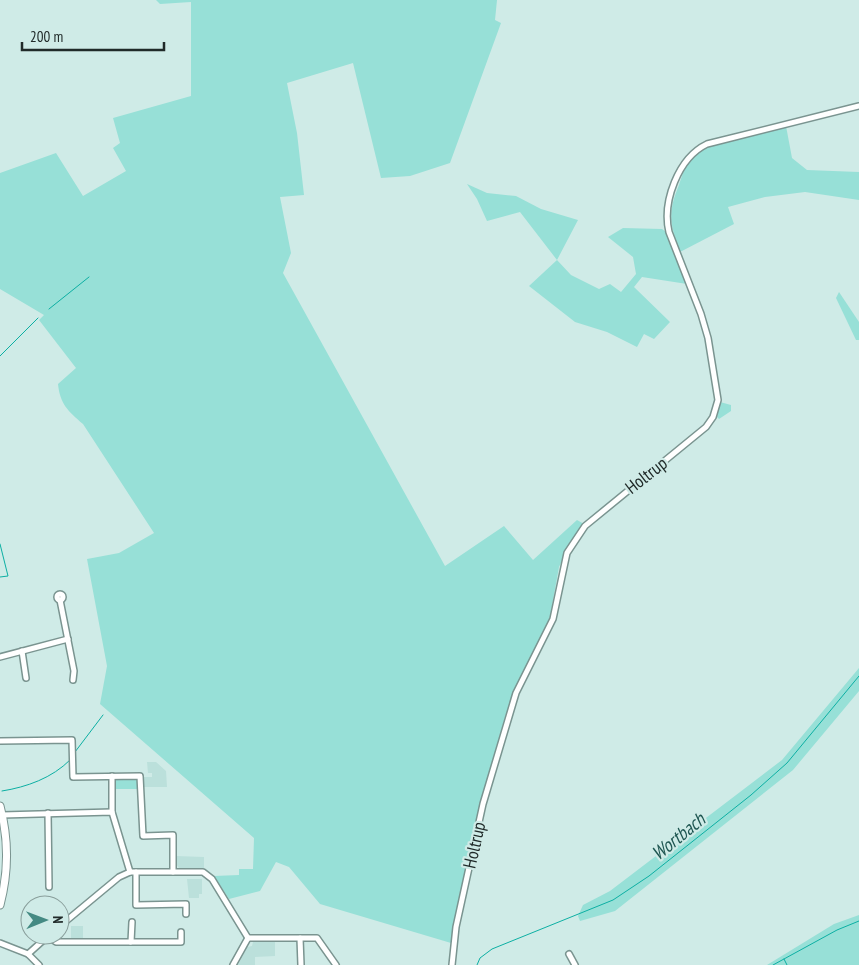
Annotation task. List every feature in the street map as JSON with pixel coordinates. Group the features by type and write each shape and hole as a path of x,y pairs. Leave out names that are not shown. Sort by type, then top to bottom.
{"street":[{"name":"Holtrup","path":"452,965 456,927 483,804 516,693 553,619 567,553 585,526 706,427 717,406 718,393 705,325 668,227 669,200 680,172 689,156 707,144 859,106"},
{"path":"60,600 74,671 73,680"},
{"path":"0,657 68,639"},
{"path":"22,651 26,678"},
{"path":"0,741 72,740 73,777 140,776 143,836 173,835 173,872"},
{"path":"112,776 112,812 133,872 136,905 186,904 186,914"},
{"path":"0,806 6,835 8,866 0,904"},
{"path":"2,815 40,816 48,813 112,812"},
{"path":"48,813 49,887"},
{"path":"70,918 119,877 133,872 207,873 248,938"},
{"path":"132,922 132,942"},
{"path":"70,942 181,942 181,932"},
{"path":"248,938 319,939 336,965"},
{"path":"233,965 248,938"},
{"path":"300,938 301,965"},
{"path":"0,943 28,954 39,965"},
{"path":"28,954 38,945"},
{"path":"569,954 575,965"}],"shaded area":[{"path":"156,0 497,0 495,20 501,23 450,163 410,176 381,178 353,63 287,83 297,133 304,195 280,197 291,253 283,273 445,566 504,526 533,560 577,520 584,524 572,539 559,567 550,617 514,692 505,717 480,804 451,943 320,904 289,867 276,862 260,891 229,899 214,876 239,875 239,869 253,869 254,838 100,704 107,666 87,559 119,553 154,533 83,424 69,411 63,402 58,384 76,368 39,320 44,315 0,289 0,173 56,153 83,196 126,171 113,148 120,143 113,118 191,96 191,2 160,4"},
{"path":"786,126 792,158 807,170 859,172 859,200 805,192 765,197 728,207 734,224 680,252 672,226 671,212 683,174 692,158 700,151 722,141"},
{"path":"467,184 487,193 516,196 541,209 578,220 557,260 520,212 487,221 477,199"},
{"path":"623,228 662,229 666,232 687,284 642,277 634,287 670,322 654,339 644,334 637,347 607,332 575,322 529,286 557,260 571,275 599,289 610,284 621,292 636,274 633,257 608,237"},
{"path":"839,292 859,322 859,340 856,340 836,298"},
{"path":"720,402 731,405 731,411 719,419 717,417"},
{"path":"859,668 859,691 793,770 615,911 580,921 578,916 583,905 610,891 782,760"},
{"path":"147,762 156,762 166,771 167,787 144,787 143,777 152,777 152,773 148,773"},
{"path":"138,779 138,789 115,789 114,780"},
{"path":"176,856 204,857 204,868 179,868 176,864"},
{"path":"187,879 202,879 202,894 199,894 199,898 189,898"},
{"path":"859,915 859,965 767,965 834,924"},
{"path":"71,926 83,926 83,941 71,941"},
{"path":"253,942 275,942 275,956 255,957 255,965 238,965 247,947 252,946"}],"waterway":[{"path":"49,309 89,277"},
{"path":"0,356 38,318"},
{"path":"0,544 8,576 0,577"},
{"name":"Wortbach","path":"477,965 480,958 492,949 613,900 649,876 751,795 787,763 859,676"},
{"path":"75,752 103,715"},
{"path":"2,791 39,781 55,772 70,760"},
{"path":"773,965 837,930 859,921"},
{"path":"784,959 787,965"}]}
